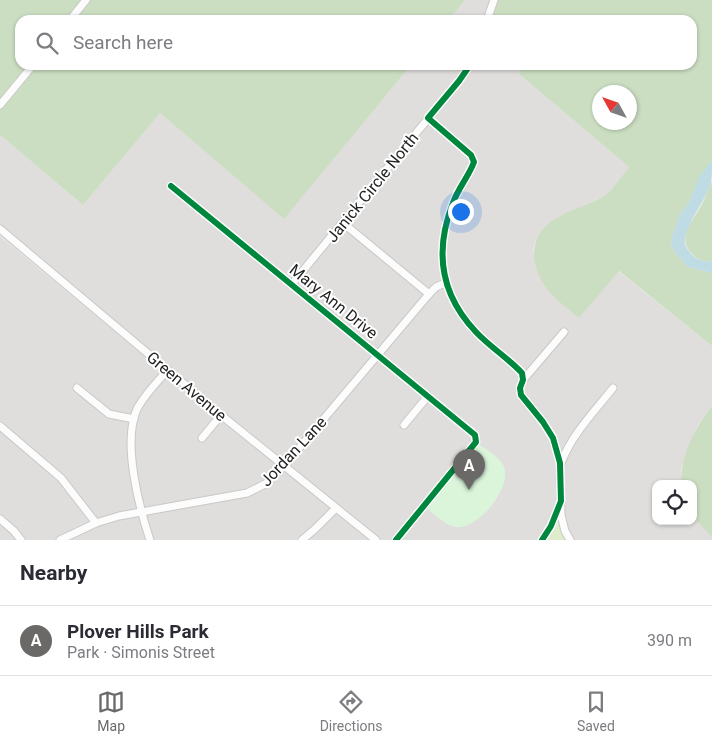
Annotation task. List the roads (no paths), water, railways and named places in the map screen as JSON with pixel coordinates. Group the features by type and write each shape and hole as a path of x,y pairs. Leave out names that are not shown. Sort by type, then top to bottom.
{"street":[{"path":"74,15 86,0"},
{"path":"489,15 494,0"},
{"path":"0,105 29,70"},
{"name":"Janick Circle North","path":"292,284 467,70"},
{"path":"428,118 471,155 474,162 459,190 446,223 443,243 443,266 446,284 456,306 466,320 476,332 522,373 523,380"},
{"name":"Mary Ann Drive","path":"171,186 472,432 476,438 476,442 396,540"},
{"path":"343,223 428,294"},
{"name":"Green Avenue","path":"0,230 221,415 376,540"},
{"name":"Jordan Lane","path":"60,540 96,523 119,516 253,491 266,483 284,466 428,294 436,287 446,284"},
{"path":"564,332 523,380 520,388 521,395 543,422 552,438 560,463 561,515 565,531 570,540"},
{"path":"150,540 141,512 132,455 132,431 137,409 146,395 168,370"},
{"path":"77,388 109,414 134,419"},
{"path":"560,463 573,437 613,388"},
{"path":"404,425 428,396"},
{"path":"202,438 221,415"},
{"path":"0,426 60,478 96,523"},
{"path":"542,540 551,526 561,501"},
{"path":"302,540 315,530 336,508"},
{"path":"0,519 21,540"}],"water":[{"path":"712,160 711,183 687,231 685,244 696,258 703,261 712,261 712,273 688,267 676,254 671,245 672,236 680,214 689,202 699,177"}],"place":[{"name":"Plover Hills Park","path":"469,490"}]}
